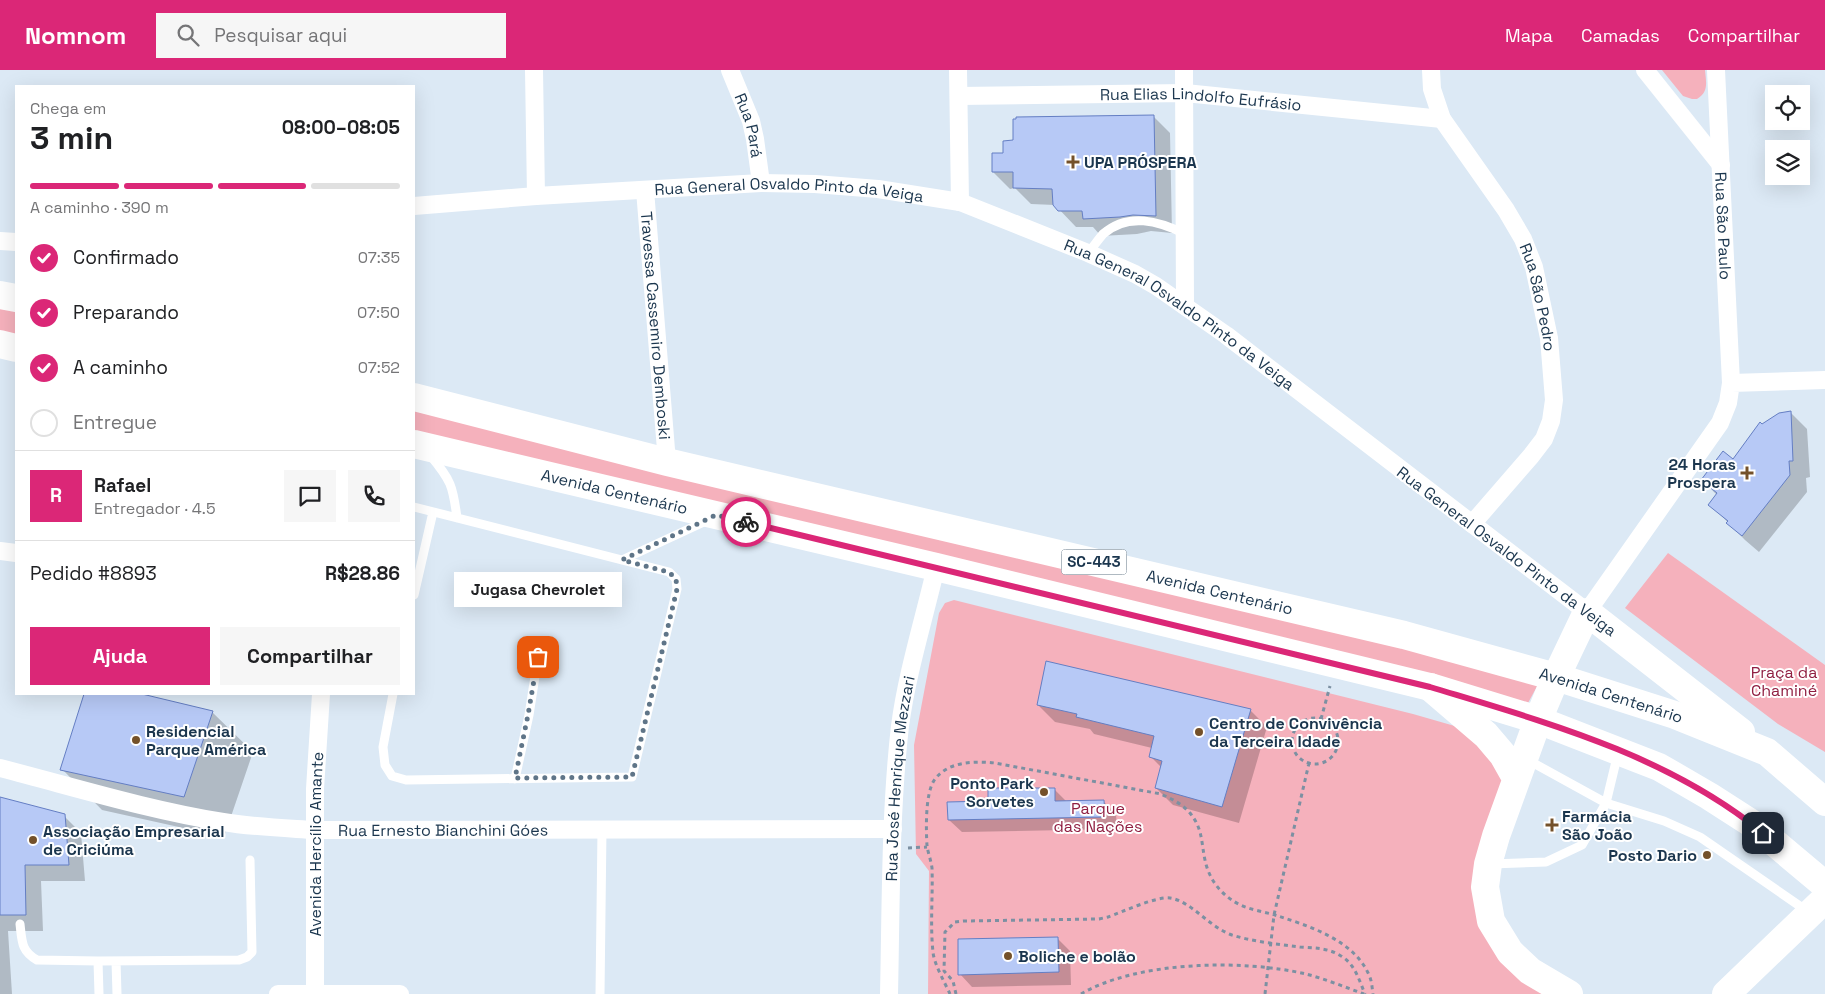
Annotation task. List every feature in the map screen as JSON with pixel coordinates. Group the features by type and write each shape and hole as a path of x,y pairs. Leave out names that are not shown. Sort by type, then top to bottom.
{"main road":[{"path":"0,295 15,298"},
{"path":"0,344 15,348"},
{"name":"Avenida Centenário","path":"415,397 667,462 1404,635 1556,677 1675,715 1767,752 1825,802"},
{"name":"Avenida Centenário","path":"418,445 936,567 1430,687 1538,720 1659,767 1750,822 1825,885"},
{"path":"1569,994 1530,971 1510,952 1491,921 1485,887 1488,864 1496,836 1520,768 1556,677 1587,612"},
{"name":"Rua General Osvaldo Pinto da Veiga","path":"1587,612 1767,752 1825,778"},
{"path":"1430,687 1486,735 1503,755 1520,768"},
{"path":"1726,994 1818,906"}],"street":[{"path":"534,70 536,196"},
{"name":"Rua Pará","path":"730,70 751,121 760,183"},
{"path":"958,70 960,202"},
{"path":"1184,70 1185,306"},
{"name":"Rua São Pedro","path":"1430,70 1432,90 1442,119 1506,210 1523,239 1534,267 1542,297 1549,338 1554,400 1551,421 1544,439 1472,524"},
{"path":"1645,70 1721,165"},
{"name":"Rua São Paulo","path":"1587,612 1720,423 1728,403 1731,383 1716,70"},
{"name":"Rua Elias Lindolfo Eufrásio","path":"959,96 1184,93 1442,119"},
{"name":"Rua General Osvaldo Pinto da Veiga","path":"415,206 536,196 760,183 816,184 878,189 960,202 1088,253 1135,274 1185,306 1587,612"},
{"name":"Travessa Cassemiro Demboski","path":"645,190 667,462"},
{"path":"0,241 15,242"},
{"path":"1731,383 1825,380"},
{"path":"0,551 15,553"},
{"name":"Rua José Henrique Mezzari","path":"889,994 893,829 901,724 936,567"},
{"name":"Avenida Hercílio Amante","path":"315,994 314,789 321,695"},
{"name":"Rua Ernesto Bianchini Góes","path":"0,768 135,803 222,822 262,827 314,830 893,829"},
{"path":"278,994 400,994"}],"lane":[{"path":"1088,253 1103,235 1114,226 1126,221 1149,221 1164,224 1185,234"},
{"path":"418,445 451,482 457,518"},
{"path":"393,695 383,747 385,765 392,776 406,780 632,777 677,589 676,579 669,572 415,507"},
{"path":"415,591 433,512"},
{"path":"622,560 716,515"},
{"path":"515,778 538,657"},
{"path":"1488,864 1546,862 1582,845 1606,803 1619,750"},
{"path":"1520,768 1606,803 1664,821 1700,837 1818,906"},
{"path":"600,994 602,829"},
{"path":"20,924 22,945 29,955 37,960 239,960 247,957 252,952 250,860"},
{"path":"98,961 99,994"},
{"path":"116,961 117,994"}],"path":[{"path":"1321,719 1335,664"},
{"path":"1321,719 1328,722 1334,728 1338,743 1336,751 1332,758 1325,762 1309,764 1296,755 1292,739 1294,732 1305,721 1321,719"},
{"path":"950,994 933,954 932,866 927,847 930,788 935,779 944,770 959,764 976,761 1161,794 1177,802 1190,813 1198,825 1202,837 1205,861 1211,878 1219,889 1233,901 1253,910 1308,927 1344,944 1353,951 1370,976 1373,994"},
{"path":"1266,994 1274,915 1309,764"},
{"path":"956,994 953,982 944,971 944,932 955,922 1108,917 1161,898 1171,898 1186,904 1213,926 1232,935 1271,943 1332,950 1344,957 1356,971 1365,994"},
{"path":"1081,994 1090,989 1142,971 1224,964 1268,967 1307,974 1365,994"}],"green space":[{"path":"1662,70 1705,70 1705,90 1697,99 1683,96"},
{"path":"0,307 15,310 15,334 0,332"},
{"path":"415,405 1541,679 1528,703 415,431"},
{"name":"Praça da Chaminé","path":"1668,553 1825,665 1825,752 1778,724 1625,608"},
{"name":"Parque das Nações","path":"954,600 1413,714 1472,731 1507,773 1479,889 1550,994 928,994 929,871 916,854 914,745 939,613 945,603"}],"building":[{"name":"UPA PRÓSPERA","path":"1154,115 1156,216 1133,215 1083,219 1082,211 1058,211 1053,205 1052,189 1013,188 1013,172 992,172 992,153 1003,153 1003,141 1013,140 1013,119 1016,119 1016,117"},
{"name":"24 Horas Prospera","path":"1791,411 1793,461 1789,461 1790,475 1742,536 1726,523 1728,521 1708,505 1717,493 1701,480 1723,451 1733,459 1760,422 1762,424 1779,413"},
{"name":"Centro de Convivência da Terceira Idade","path":"1046,661 1251,709 1222,807 1155,788 1162,761 1149,757 1154,736 1076,717 1077,714 1037,705"},
{"name":"Residencial Parque América","path":"84,695 146,695 213,711 184,797 60,770"},
{"path":"988,788 1055,788 1055,801 1104,800 1105,817 948,820 947,802 988,801"},
{"name":"Associação Empresarial de Criciúma","path":"0,797 65,814 69,865 25,865 26,915 0,915"},
{"name":"Boliche e bolão","path":"1058,937 1059,972 958,975 958,939"}],"way so far":[{"path":"538,657 515,778 632,777 677,589 676,579 669,572 622,560 716,515 746,522"}],"place":[{"name":"UPA PRÓSPERA","path":"1073,162"},
{"name":"24 Horas Prospera","path":"1747,473"},
{"name":"Jugasa Chevrolet","path":"538,657"},
{"name":"Centro de Convivência da Terceira Idade","path":"1199,732"},
{"name":"Residencial Parque América","path":"136,740"},
{"name":"Ponto Park Sorvetes","path":"1044,792"},
{"name":"Farmácia São João","path":"1552,825"},
{"name":"Associação Empresarial de Criciúma","path":"33,840"},
{"name":"Posto Dario","path":"1707,855"},
{"name":"Boliche e bolão","path":"1008,956"}],"route":[{"path":"746,522 1430,687 1538,720 1659,767 1750,822 1763,833"}]}
